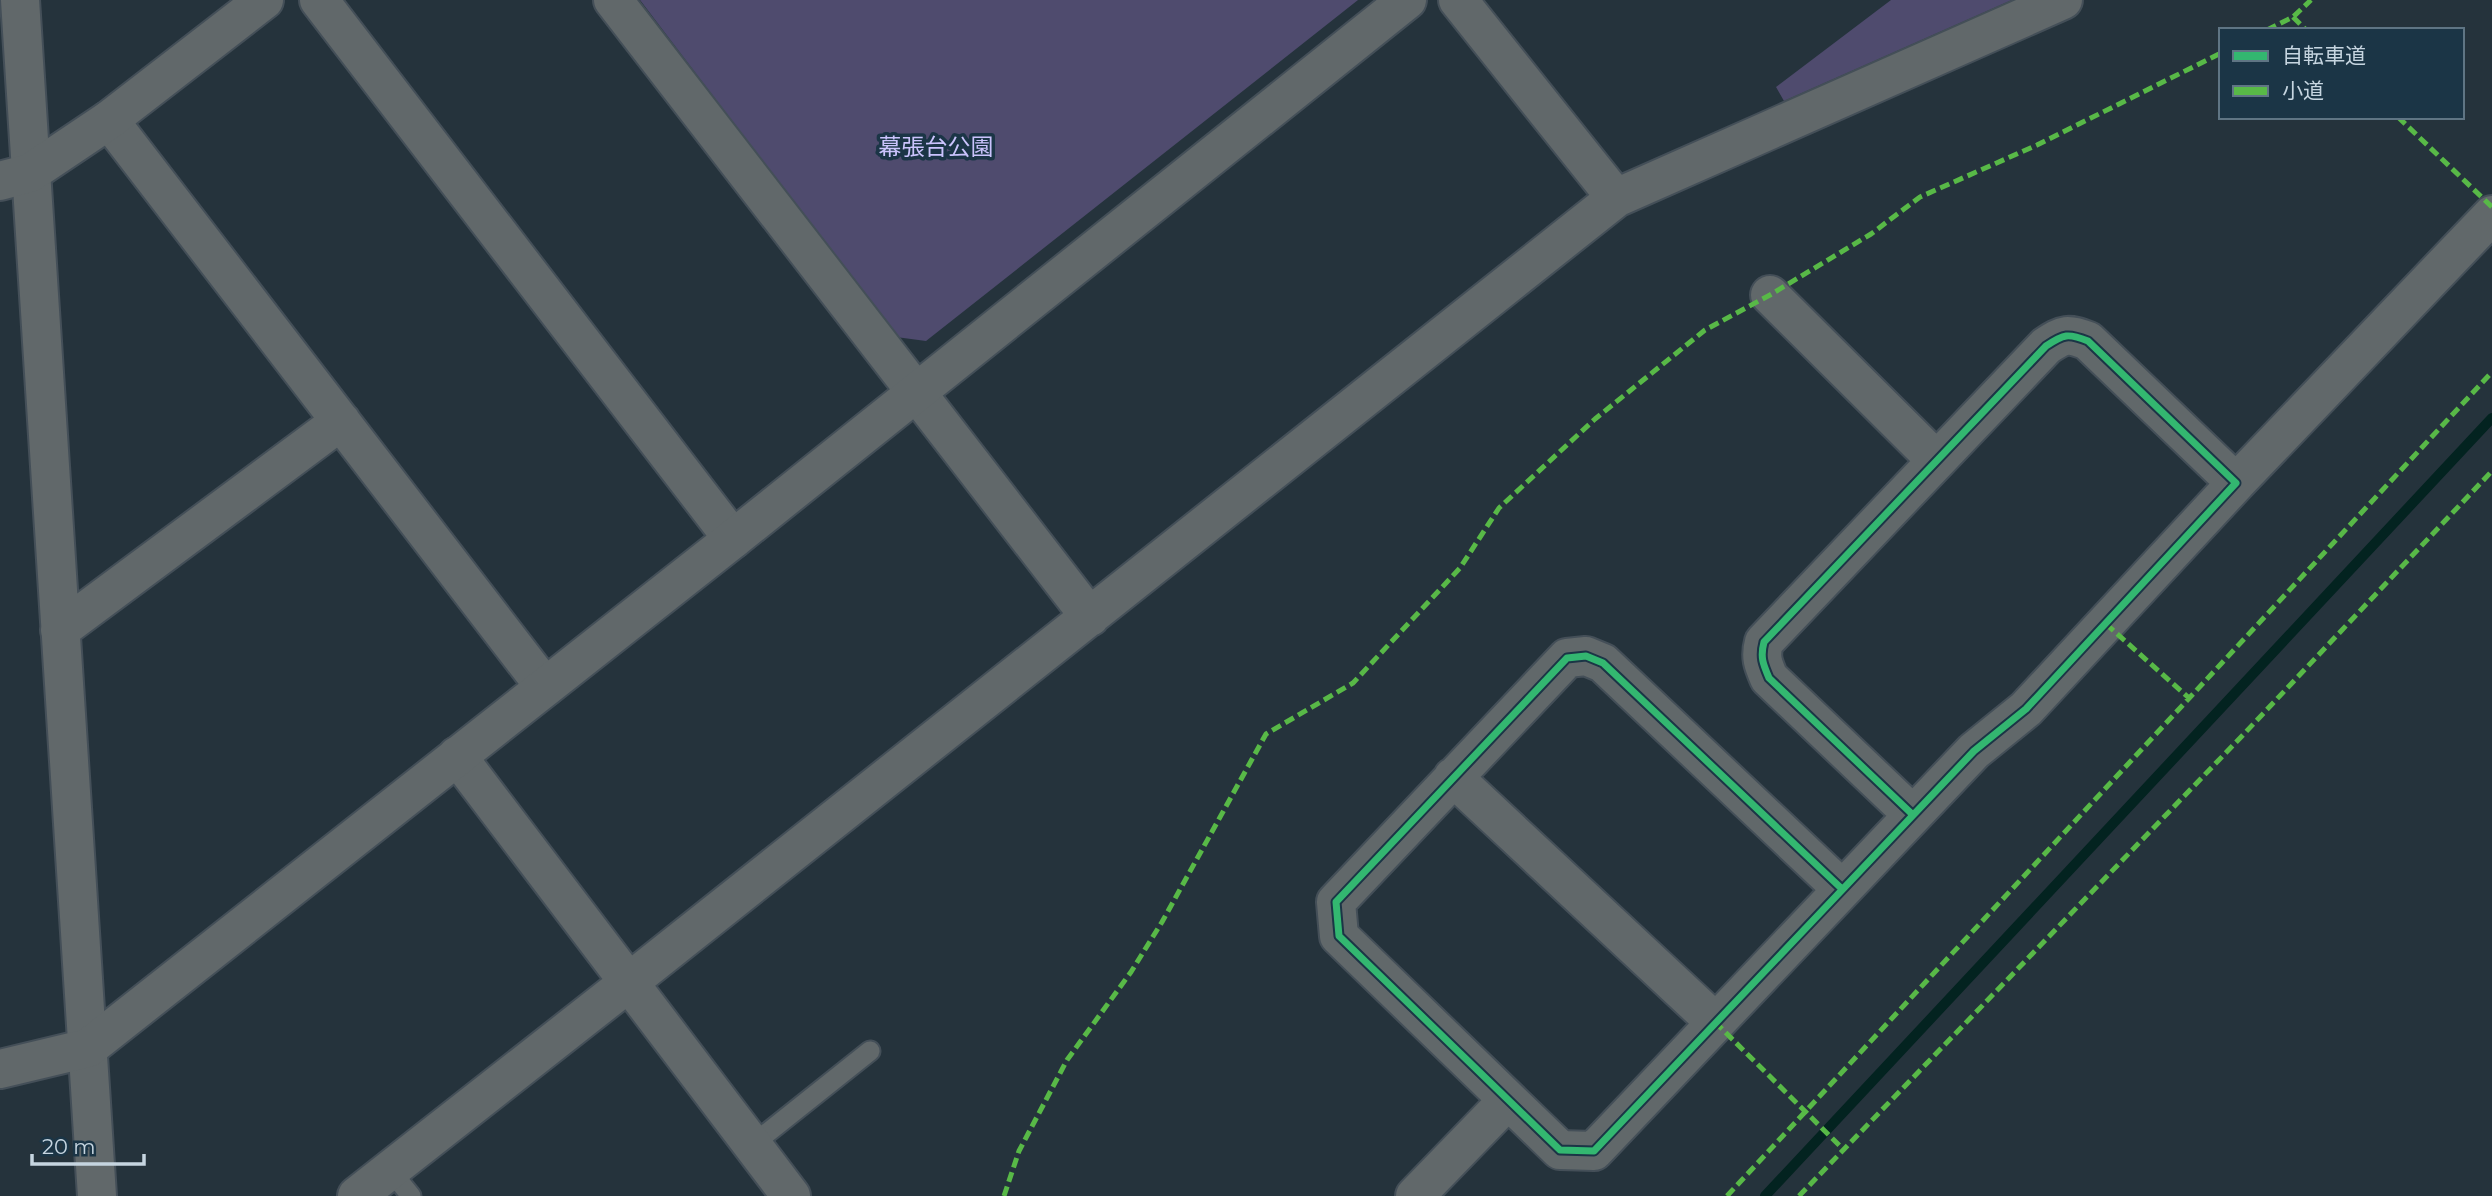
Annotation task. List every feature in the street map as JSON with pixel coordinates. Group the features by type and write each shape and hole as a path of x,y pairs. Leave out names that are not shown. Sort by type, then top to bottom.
{"street":[{"path":"20,0 15,177 60,630 97,1196"},
{"path":"15,177 109,120 264,0"},
{"path":"319,0 733,539"},
{"path":"613,0 1090,617"},
{"path":"0,1069 88,1048 733,539 1407,0"},
{"path":"1458,0 1616,198"},
{"path":"357,1196 401,1183 628,983 1616,198 2063,0"},
{"path":"109,120 545,687"},
{"path":"1842,889 1603,663 1586,656 1567,658 1336,902 1339,936 1508,1100 1560,1150 1594,1151 1974,751 2026,709 2492,215"},
{"path":"1770,295 1936,460"},
{"path":"1913,815 1769,678 1762,663 1764,642 2046,346 2063,335 2088,341 2236,484"},
{"path":"60,630 341,422"},
{"path":"457,756 791,1196"},
{"path":"1453,777 1715,1022"},
{"path":"1415,1196 1508,1100"}],"lane":[{"path":"752,1145 870,1051"}],"green space":[{"name":"幕張台公園","path":"640,0 1358,0 926,341 896,337"},
{"path":"1891,0 2012,0 1784,101 1776,87"}],"waterway":[{"path":"1765,1196 2492,418"}],"marked path":[{"path":"2271,28 2293,17 2311,0"},
{"path":"2293,17 2304,28"},
{"path":"1004,1196 1019,1151 1067,1060 1131,972 1162,922 1266,734 1353,683 1460,568 1499,508 1595,419 1705,330 1770,295 1871,234 1920,197 2037,145 2219,54"},
{"path":"2400,119 2492,207"},
{"path":"1727,1196 2492,372"},
{"path":"1799,1196 2242,736 2492,471"},
{"path":"2106,624 2189,698"},
{"path":"1715,1022 1844,1150"}],"cycle path":[{"path":"1842,889 1603,663 1586,656 1567,658 1336,902 1339,936 1560,1150 1594,1151 1974,751 2026,709 2236,483 2088,341 2081,338 2066,336 2046,346 1764,642 1763,660 1769,678 1913,815"}]}
